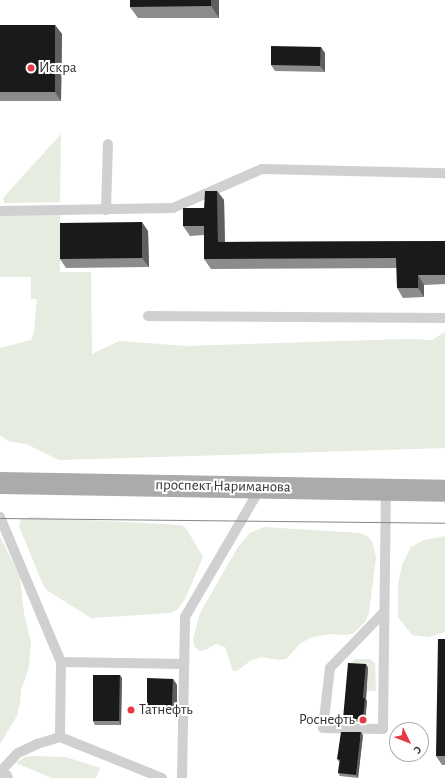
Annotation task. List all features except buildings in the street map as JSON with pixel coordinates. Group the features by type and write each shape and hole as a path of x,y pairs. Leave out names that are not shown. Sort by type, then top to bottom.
{"main road":[{"name":"проспект Нариманова","path":"0,483 445,491"}],"lane":[{"path":"106,210 108,144"},
{"path":"0,211 173,208 262,169 445,173"},
{"path":"148,316 445,318"},
{"path":"182,778 185,617 261,487"},
{"path":"384,612 330,668 323,728 383,729 386,490"},
{"path":"0,517 61,662 60,737"},
{"path":"61,662 184,664"},
{"path":"0,772 18,753 37,744 60,737 162,778"}],"shaded area":[{"path":"61,134 60,202 4,203 3,198"},
{"path":"0,214 60,214 60,272 91,272 92,354 119,341 187,346 407,339 432,340 445,332 445,448 59,460 26,444 8,441 0,435 0,348 31,340 34,332 37,299 31,299 31,277 0,277"},
{"path":"31,517 181,525 186,528 203,557 185,599 178,609 171,613 91,618 48,591 43,585 19,526 21,519"},
{"path":"264,527 360,533 367,536 372,541 376,557 369,613 365,622 353,634 331,634 312,637 301,643 286,659 278,660 261,657 250,661 237,671 233,671 225,647 216,644 200,651 194,646 193,639 200,613 238,547 250,533"},
{"path":"0,536 20,577 24,613 31,643 29,667 21,690 17,716 0,744"},
{"path":"445,536 445,632 428,637 412,635 398,617 398,585 402,565 411,547 424,540"},
{"path":"356,659 370,659 375,663 376,691 350,690 345,686 350,663"},
{"path":"25,757 66,757 100,768 96,778 52,778 16,763"}],"tram line":[{"path":"0,518 445,523"}],"place":[{"name":"Искра","path":"31,68"},
{"name":"Татнефть","path":"131,710"},
{"name":"Роснефть","path":"363,720"}]}
